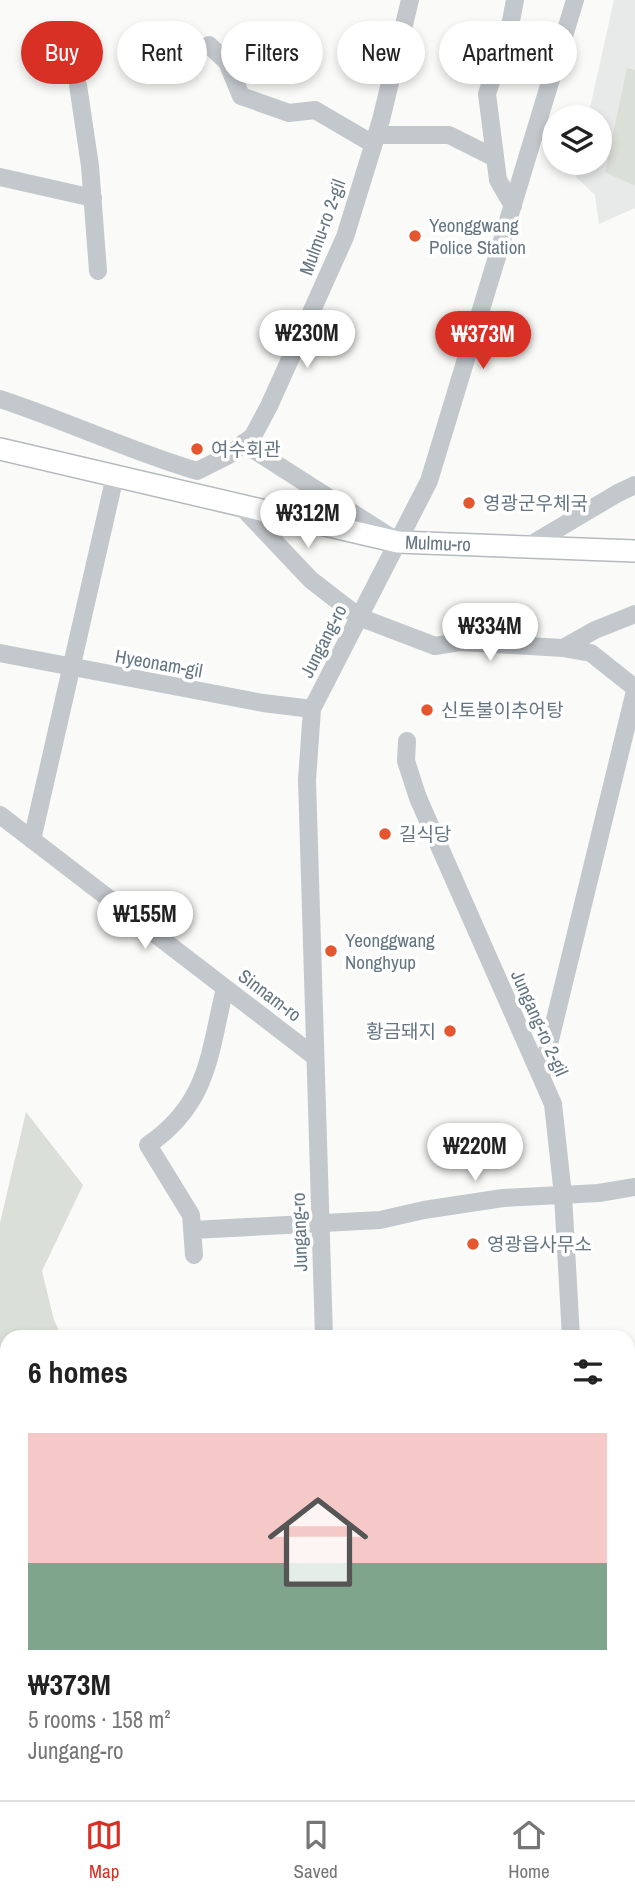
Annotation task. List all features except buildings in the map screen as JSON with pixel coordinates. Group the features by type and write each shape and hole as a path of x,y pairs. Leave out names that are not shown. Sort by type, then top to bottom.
{"main road":[{"name":"Mulmu-ro","path":"0,449 398,542 635,551"}],"street":[{"name":"Mulmu-ro 2-gil","path":"0,399 151,457 197,471 229,455 253,436 345,237 375,139 410,0"},
{"path":"513,206 498,180 487,94 511,21 515,0"},
{"name":"Jungang-ro","path":"324,1330 307,780 312,709 429,481 575,0"},
{"path":"209,45 228,62 242,96 289,113 315,110 375,139 449,135 495,158"},
{"path":"78,85 93,198 98,271"},
{"path":"0,177 93,198"},
{"path":"243,443 398,542"},
{"path":"32,841 115,476"},
{"path":"527,547 635,485"},
{"path":"239,505 311,580 359,617 435,646 459,642 563,648 591,653 635,690 541,1077"},
{"path":"563,648 635,614"},
{"name":"Hyeonam-gil","path":"0,653 263,703 312,709"},
{"name":"Jungang-ro 2-gil","path":"407,741 406,761 418,798 553,1104 564,1195 571,1330"},
{"name":"Sinnam-ro","path":"0,815 314,1056"},
{"path":"194,1255 191,1214 148,1145 168,1132 185,1114 201,1086 225,988"},
{"path":"193,1230 380,1220 503,1198 635,1187"}],"shaded area":[{"path":"614,0 635,0 635,208 599,224 595,195 576,177 612,175 612,105 591,105"},
{"path":"627,68 635,70 635,186 611,175 612,139"},
{"path":"26,1112 83,1185 42,1271 59,1330 0,1330 0,1223"}],"place":[{"name":"Yeonggwang Police Station","path":"415,236"},
{"name":"여수회관","path":"197,449"},
{"name":"영광군우체국","path":"469,503"},
{"name":"신토불이추어탕","path":"427,710"},
{"name":"길식당","path":"385,834"},
{"name":"Yeonggwang Nonghyup","path":"331,951"},
{"name":"황금돼지","path":"450,1031"},
{"name":"영광읍사무소","path":"473,1244"}]}
